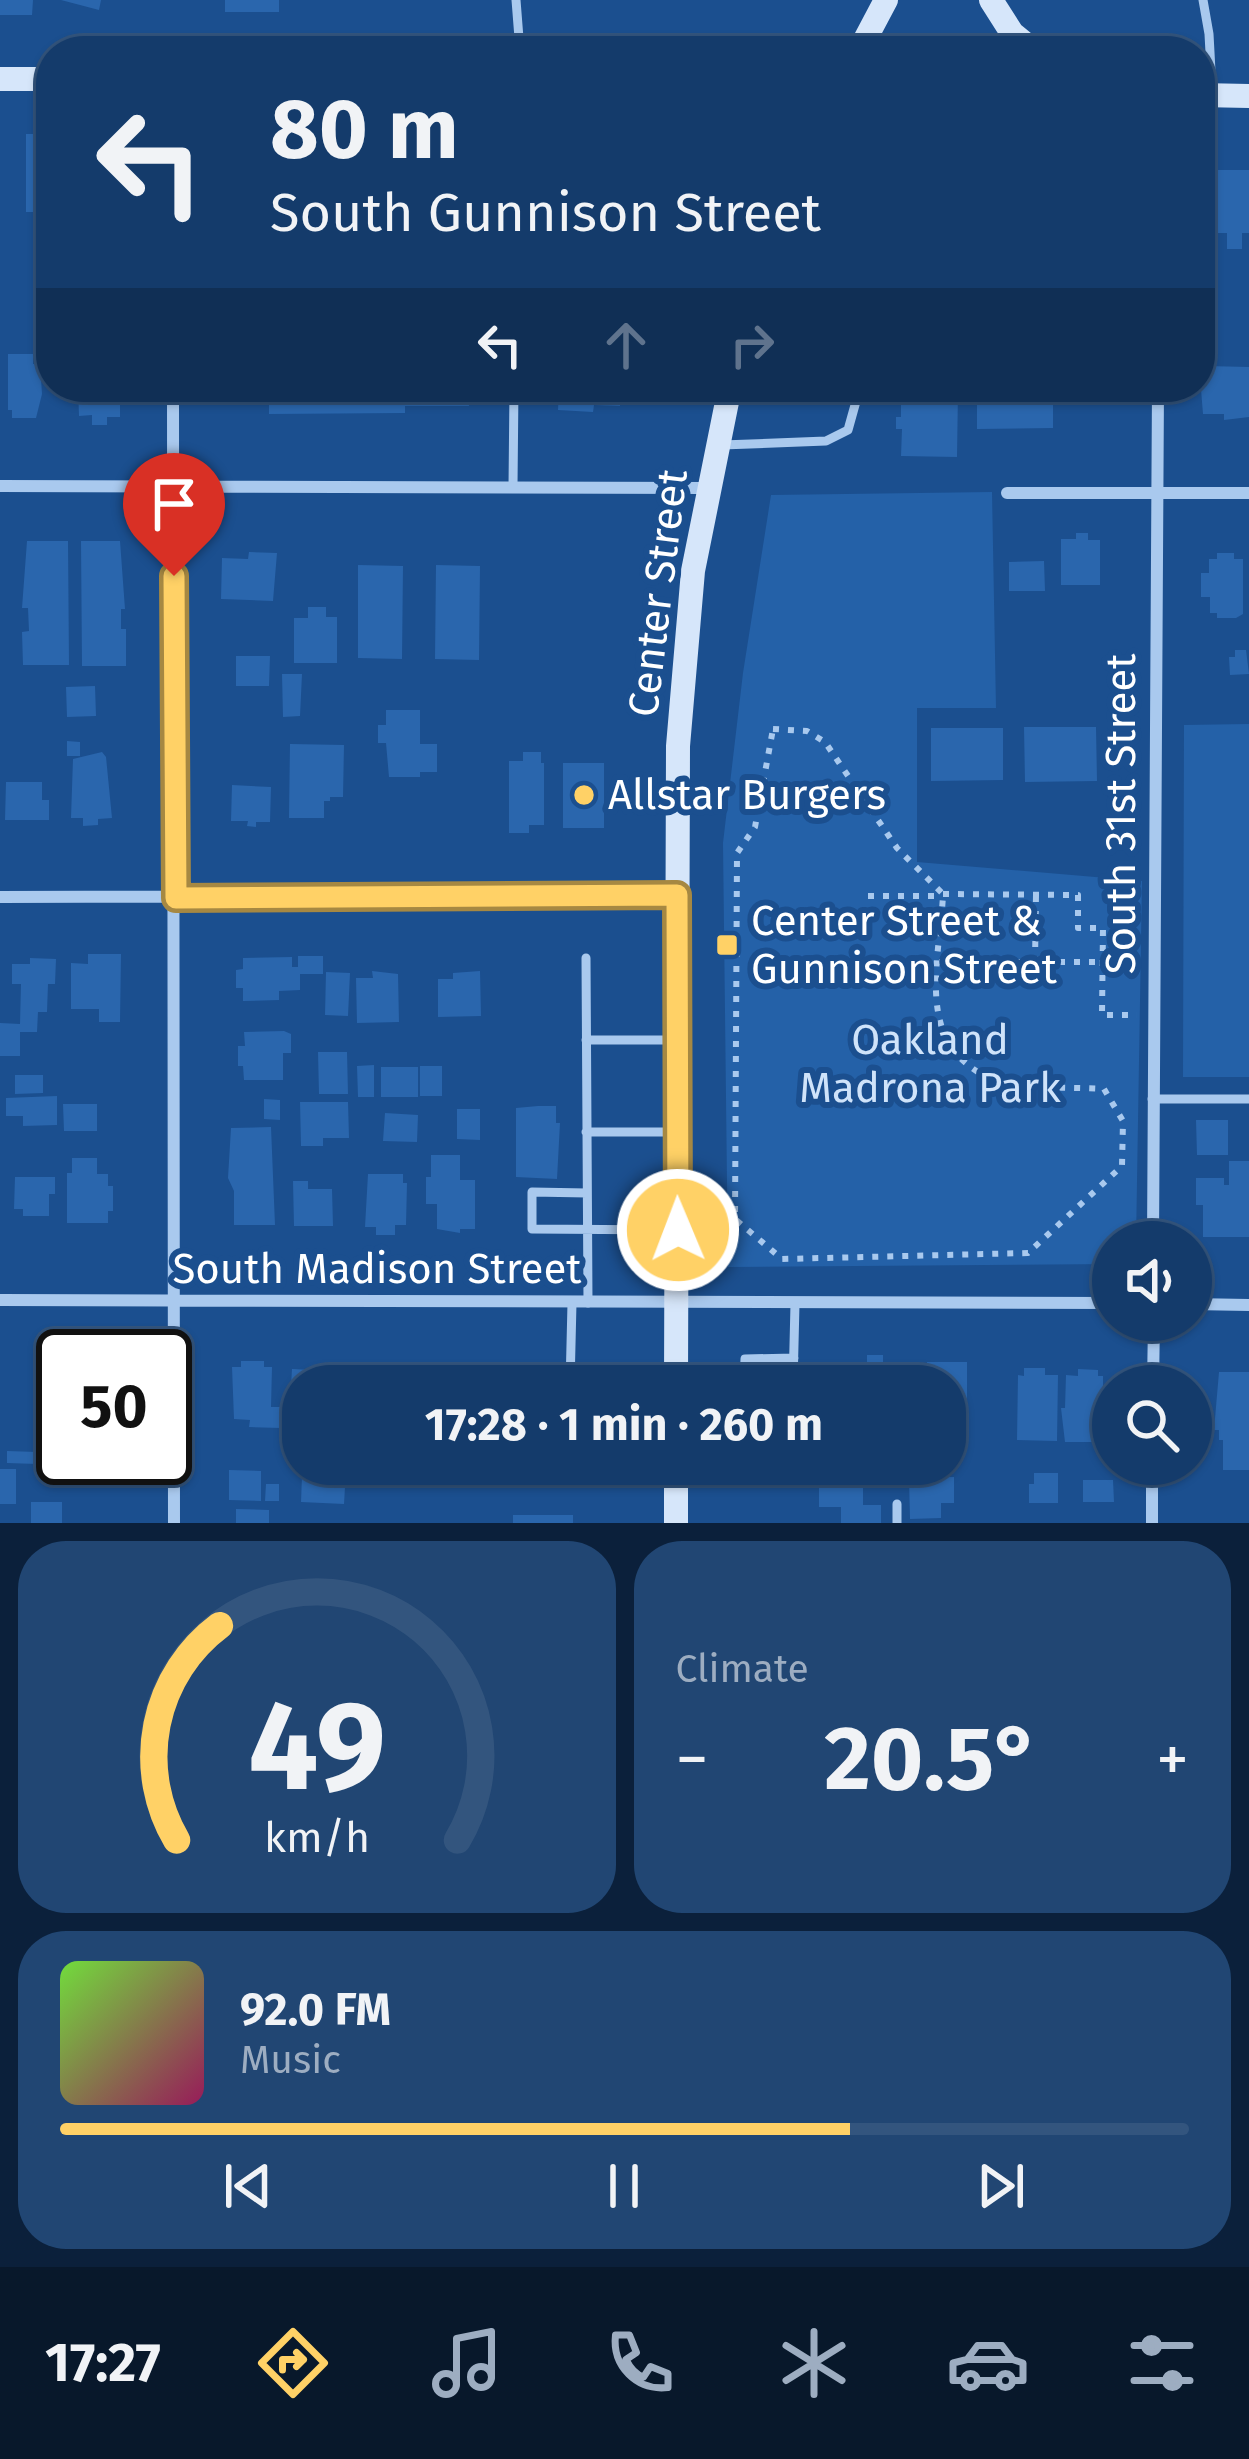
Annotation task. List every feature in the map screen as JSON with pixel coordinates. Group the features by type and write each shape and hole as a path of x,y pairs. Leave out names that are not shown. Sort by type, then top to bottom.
{"main road":[{"path":"867,36 886,0"},
{"path":"991,0 1016,36"},
{"path":"0,79 36,79"},
{"path":"1215,95 1249,96"},
{"name":"Center Street","path":"676,1365 678,746 684,657 707,488 726,402"},
{"path":"676,1485 676,1523"}],"street":[{"path":"173,402 174,1523"},
{"name":"South 31st Street","path":"1153,1221 1158,402"},
{"path":"0,486 707,488"},
{"path":"1007,493 1249,493"},
{"path":"0,896 677,895"},
{"name":"South Madison Street","path":"0,1300 1092,1303"},
{"path":"1212,1304 1249,1305"},
{"path":"1151,1523 1152,1485"}],"lane":[{"path":"516,0 519,36"},
{"path":"1203,0 1204,36"},
{"path":"513,486 514,402"},
{"path":"716,445 826,441 848,430 856,402"},
{"path":"573,1365 587,1228 586,958"},
{"path":"586,1040 677,1040"},
{"path":"1151,1099 1249,1099"},
{"path":"586,1132 677,1132"},
{"path":"587,1192 532,1192 532,1229 678,1230"},
{"path":"794,1365 795,1304"},
{"path":"745,1365 745,1359 794,1358"},
{"path":"770,1359 770,1365"},
{"path":"897,1504 897,1523"}],"path":[{"path":"772,729 807,731 825,742 897,848 944,895 939,962 936,1008 941,1033 957,1055 982,1076 1000,1082 1104,1089 1123,1121 1122,1166 1028,1253 782,1259 735,1219 737,853 755,827 772,729"},
{"path":"1035,962 1036,895"},
{"path":"868,896 1078,895 1078,928 1103,928 1102,1015 1153,1015"},
{"path":"939,962 1103,962"}],"green space":[{"name":"Oakland Madrona Park","path":"992,492 996,708 917,708 917,862 1142,881 1136,1221 1092,1221 1092,1264 728,1267 723,843 771,495"},
{"path":"1249,724 1249,1077 1183,1077 1184,725"}],"building":[{"path":"0,0 33,0 32,15 0,15"},
{"path":"61,0 101,0 99,10"},
{"path":"225,0 279,0 279,12 225,12"},
{"path":"26,134 36,134 36,212 26,212"},
{"path":"1215,170 1249,170 1249,233 1242,233 1242,249 1227,249 1227,233 1215,233"},
{"path":"8,354 33,354 36,402 40,402 36,418 12,418"},
{"path":"1215,366 1249,367 1249,417 1224,420 1224,414 1203,414 1202,402 1215,402"},
{"path":"79,402 120,402 120,417 107,417 107,425 92,425 92,415 79,416"},
{"path":"269,402 469,402 469,406 405,406 405,413 269,414"},
{"path":"558,402 620,402 620,406 594,405 593,412 558,410"},
{"path":"901,402 958,402 957,457 901,456 902,429 896,429 896,417 901,417"},
{"path":"977,402 1053,402 1053,428 977,429"},
{"path":"1076,533 1100,540 1100,585 1061,585 1061,539 1076,539"},
{"path":"27,541 68,541 69,665 23,665 22,632 29,631 28,608 22,608"},
{"path":"81,541 120,541 126,666 82,666"},
{"path":"249,552 277,553 273,601 221,599 222,558 248,559"},
{"path":"1217,553 1234,553 1234,559 1243,559 1243,614 1236,618 1217,618 1217,613 1210,613 1210,597 1201,597 1201,573 1209,573 1209,559 1217,559"},
{"path":"1044,561 1045,591 1009,591 1009,562"},
{"path":"358,565 403,566 402,659 358,658"},
{"path":"436,565 480,566 479,660 435,659"},
{"path":"308,607 326,607 326,617 337,617 337,663 294,663 294,618 308,618"},
{"path":"1235,650 1246,650 1249,674 1230,675 1229,657 1235,657"},
{"path":"236,656 270,656 269,686 236,686"},
{"path":"282,674 302,674 300,716 283,717"},
{"path":"95,686 96,716 67,717 66,687"},
{"path":"386,710 420,710 420,744 437,744 437,772 389,777 386,743 378,743 378,725 386,725"},
{"path":"1024,727 1096,727 1097,781 1025,782"},
{"path":"931,728 1003,728 1003,780 931,781"},
{"path":"67,741 80,742 80,756 67,756"},
{"path":"290,744 344,745 343,797 324,801 324,818 289,818"},
{"path":"102,752 112,818 83,826 83,818 71,818 73,759"},
{"path":"523,752 541,752 544,825 529,825 529,833 509,833 509,761 523,761"},
{"name":"Allstar Burgers","path":"563,763 604,763 604,828 563,828"},
{"path":"6,782 42,782 42,800 49,800 49,820 5,820"},
{"path":"232,785 271,787 270,822 256,822 256,827 247,826 248,821 231,821"},
{"path":"88,954 121,954 120,1022 99,1022 99,1009 71,1009 71,963 88,964"},
{"path":"298,956 323,956 323,974 300,974 300,990 279,991 279,1000 243,1001 243,988 236,988 236,970 243,969 243,958 292,957 292,967 298,967"},
{"path":"30,958 56,959 55,984 48,984 47,1012 38,1012 37,1032 20,1032 20,1056 0,1056 0,1023 20,1024 21,984 12,984 12,964 30,964"},
{"path":"1015,969 1042,969 1042,983 1015,984"},
{"path":"372,971 398,974 399,1022 357,1023 356,978 373,978"},
{"path":"480,971 481,1016 438,1017 438,979"},
{"path":"326,972 350,973 348,1016 325,1015"},
{"path":"244,1032 291,1034 291,1053 283,1053 283,1080 244,1080 238,1046 245,1046"},
{"path":"318,1052 347,1052 348,1094 319,1094"},
{"path":"374,1065 374,1097 358,1097 357,1066"},
{"path":"420,1066 442,1066 442,1096 420,1096"},
{"path":"381,1067 418,1067 418,1097 381,1097"},
{"path":"15,1075 43,1075 43,1093 15,1094"},
{"path":"57,1096 57,1125 23,1126 23,1116 6,1116 6,1098"},
{"path":"264,1099 280,1100 280,1120 264,1119"},
{"path":"300,1102 348,1102 349,1138 323,1138 323,1146 301,1146"},
{"path":"63,1104 97,1104 97,1131 64,1131"},
{"path":"556,1106 556,1123 560,1123 557,1179 516,1177 516,1108"},
{"path":"457,1109 480,1109 480,1140 457,1139"},
{"path":"385,1113 418,1115 417,1142 383,1141"},
{"path":"1196,1120 1228,1120 1228,1155 1197,1155"},
{"path":"271,1127 275,1225 234,1225 234,1191 228,1178 231,1128"},
{"path":"431,1155 460,1155 460,1180 475,1180 475,1229 460,1229 460,1233 437,1229 437,1204 426,1204"},
{"path":"72,1158 97,1158 97,1174 108,1174 113,1211 108,1211 108,1223 67,1223 67,1173 72,1173"},
{"path":"1229,1161 1249,1161 1249,1237 1212,1237 1212,1221 1203,1221 1203,1205 1196,1205 1196,1178 1224,1178 1224,1185 1229,1185"},
{"path":"368,1174 403,1174 403,1183 407,1183 406,1225 395,1225 395,1235 376,1235 376,1227 365,1227"},
{"path":"15,1177 55,1177 49,1216 23,1216 23,1209 14,1209"},
{"path":"293,1181 308,1181 308,1189 332,1189 333,1226 294,1226"},
{"path":"867,1355 883,1355 883,1362 893,1365 842,1365 867,1363"},
{"path":"241,1361 264,1361 264,1367 272,1367 271,1407 281,1407 281,1428 249,1427 250,1420 234,1419 232,1367 241,1367"},
{"path":"967,1362 967,1419 966,1365 927,1365"},
{"path":"1024,1368 1045,1368 1045,1375 1058,1375 1057,1441 1017,1440 1018,1375 1024,1376"},
{"path":"1078,1369 1092,1370 1092,1442 1065,1442 1061,1408 1065,1408 1066,1375 1078,1376"},
{"path":"1219,1372 1249,1372 1249,1470 1223,1470 1223,1440 1219,1440 1219,1430 1214,1430"},
{"path":"7,1451 36,1452 36,1464 7,1463"},
{"path":"0,1469 16,1469 16,1504 0,1504"},
{"path":"229,1470 261,1471 261,1501 229,1500"},
{"path":"1034,1473 1058,1473 1058,1503 1029,1503"},
{"path":"1083,1480 1113,1485 1114,1502 1083,1502"},
{"path":"266,1484 279,1484 279,1501 265,1501"},
{"path":"302,1485 345,1485 344,1504 301,1502"},
{"path":"443,1485 507,1485 507,1488"},
{"path":"819,1485 863,1485 863,1505 881,1505 881,1523 841,1523 841,1507 819,1507"},
{"path":"909,1485 954,1485 954,1503 941,1503 941,1518 910,1519"},
{"path":"31,1502 62,1502 62,1523 31,1523"},
{"path":"236,1509 269,1510 269,1523 236,1523"},
{"path":"513,1515 573,1515 573,1523 513,1523"}],"place":[{"name":"Allstar Burgers","path":"584,795"},
{"name":"Center Street & Gunnison Street","path":"727,945"}],"route":[{"path":"174,576 176,898 677,895 678,1230"}]}
